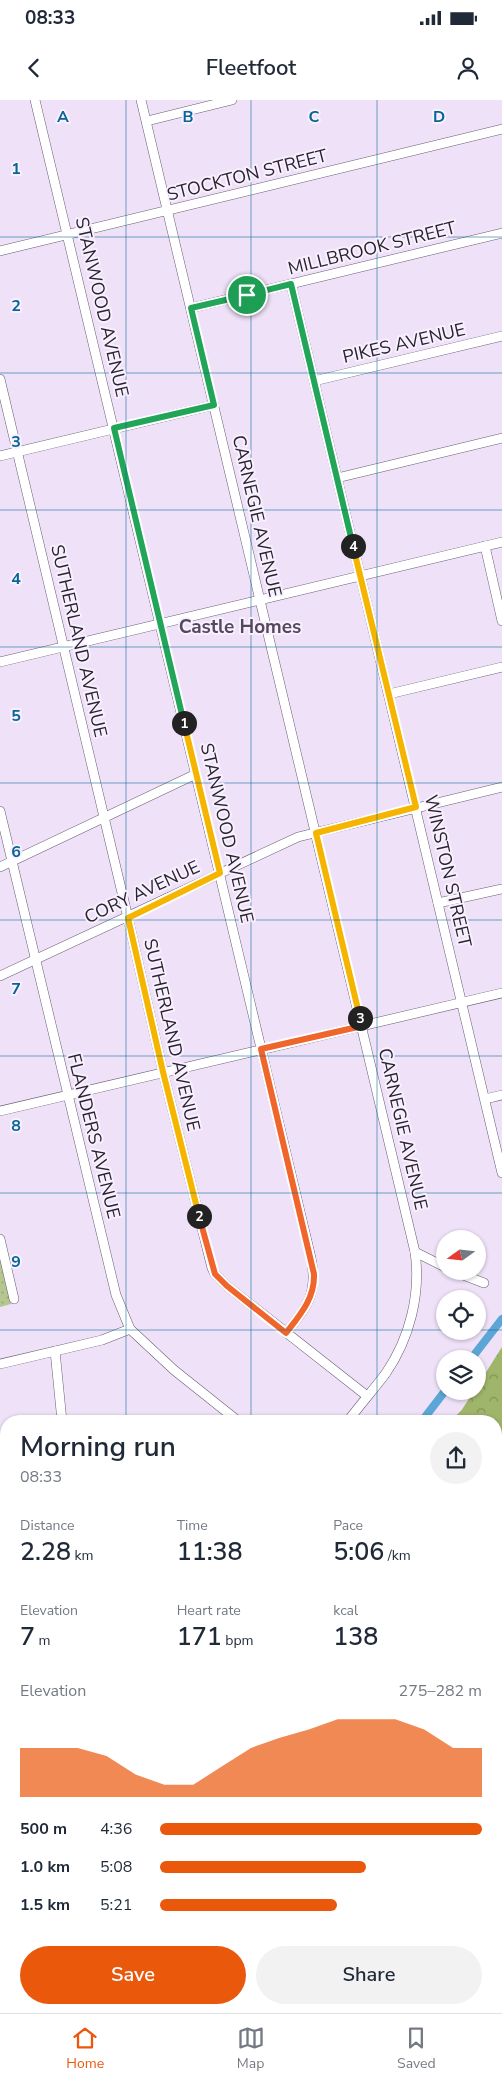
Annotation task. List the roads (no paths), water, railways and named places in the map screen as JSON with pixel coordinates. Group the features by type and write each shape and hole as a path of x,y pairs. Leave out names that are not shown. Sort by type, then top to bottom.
{"street":[{"name":"STANWOOD AVENUE","path":"35,100 314,1274 313,1287 306,1306 286,1333"},
{"name":"CARNEGIE AVENUE","path":"142,100 415,1252 416,1292 406,1335 385,1374 353,1415"},
{"path":"147,121 232,100"},
{"name":"STOCKTON STREET","path":"0,251 502,129"},
{"name":"MILLBROOK STREET","path":"191,308 502,233"},
{"name":"WINSTON STREET","path":"291,284 502,1173"},
{"name":"PIKES AVENUE","path":"314,381 502,336"},
{"name":"SUTHERLAND AVENUE","path":"0,380 163,1072 215,1274 227,1286 367,1396"},
{"path":"0,456 214,405"},
{"path":"337,478 502,438"},
{"path":"0,662 502,542"},
{"path":"485,546 502,621"},
{"path":"389,694 502,667"},
{"path":"0,868 196,774"},
{"name":"CORY AVENUE","path":"0,976 128,918 298,837 502,787"},
{"name":"FLANDERS AVENUE","path":"0,812 113,1284 130,1329 174,1370 230,1415"},
{"path":"438,904 502,889"},
{"path":"0,1111 502,993"},
{"path":"485,1099 502,1095"},
{"path":"0,1239 14,1299"},
{"path":"415,1252 436,1262"},
{"path":"476,1280 484,1283"},
{"path":"0,1364 102,1340 130,1329"},
{"path":"54,1351 61,1415"}],"waterway":[{"path":"478,1350 502,1319"},
{"path":"427,1415 438,1400"}],"district":[{"name":"Castle Homes","path":"240,627"}]}
